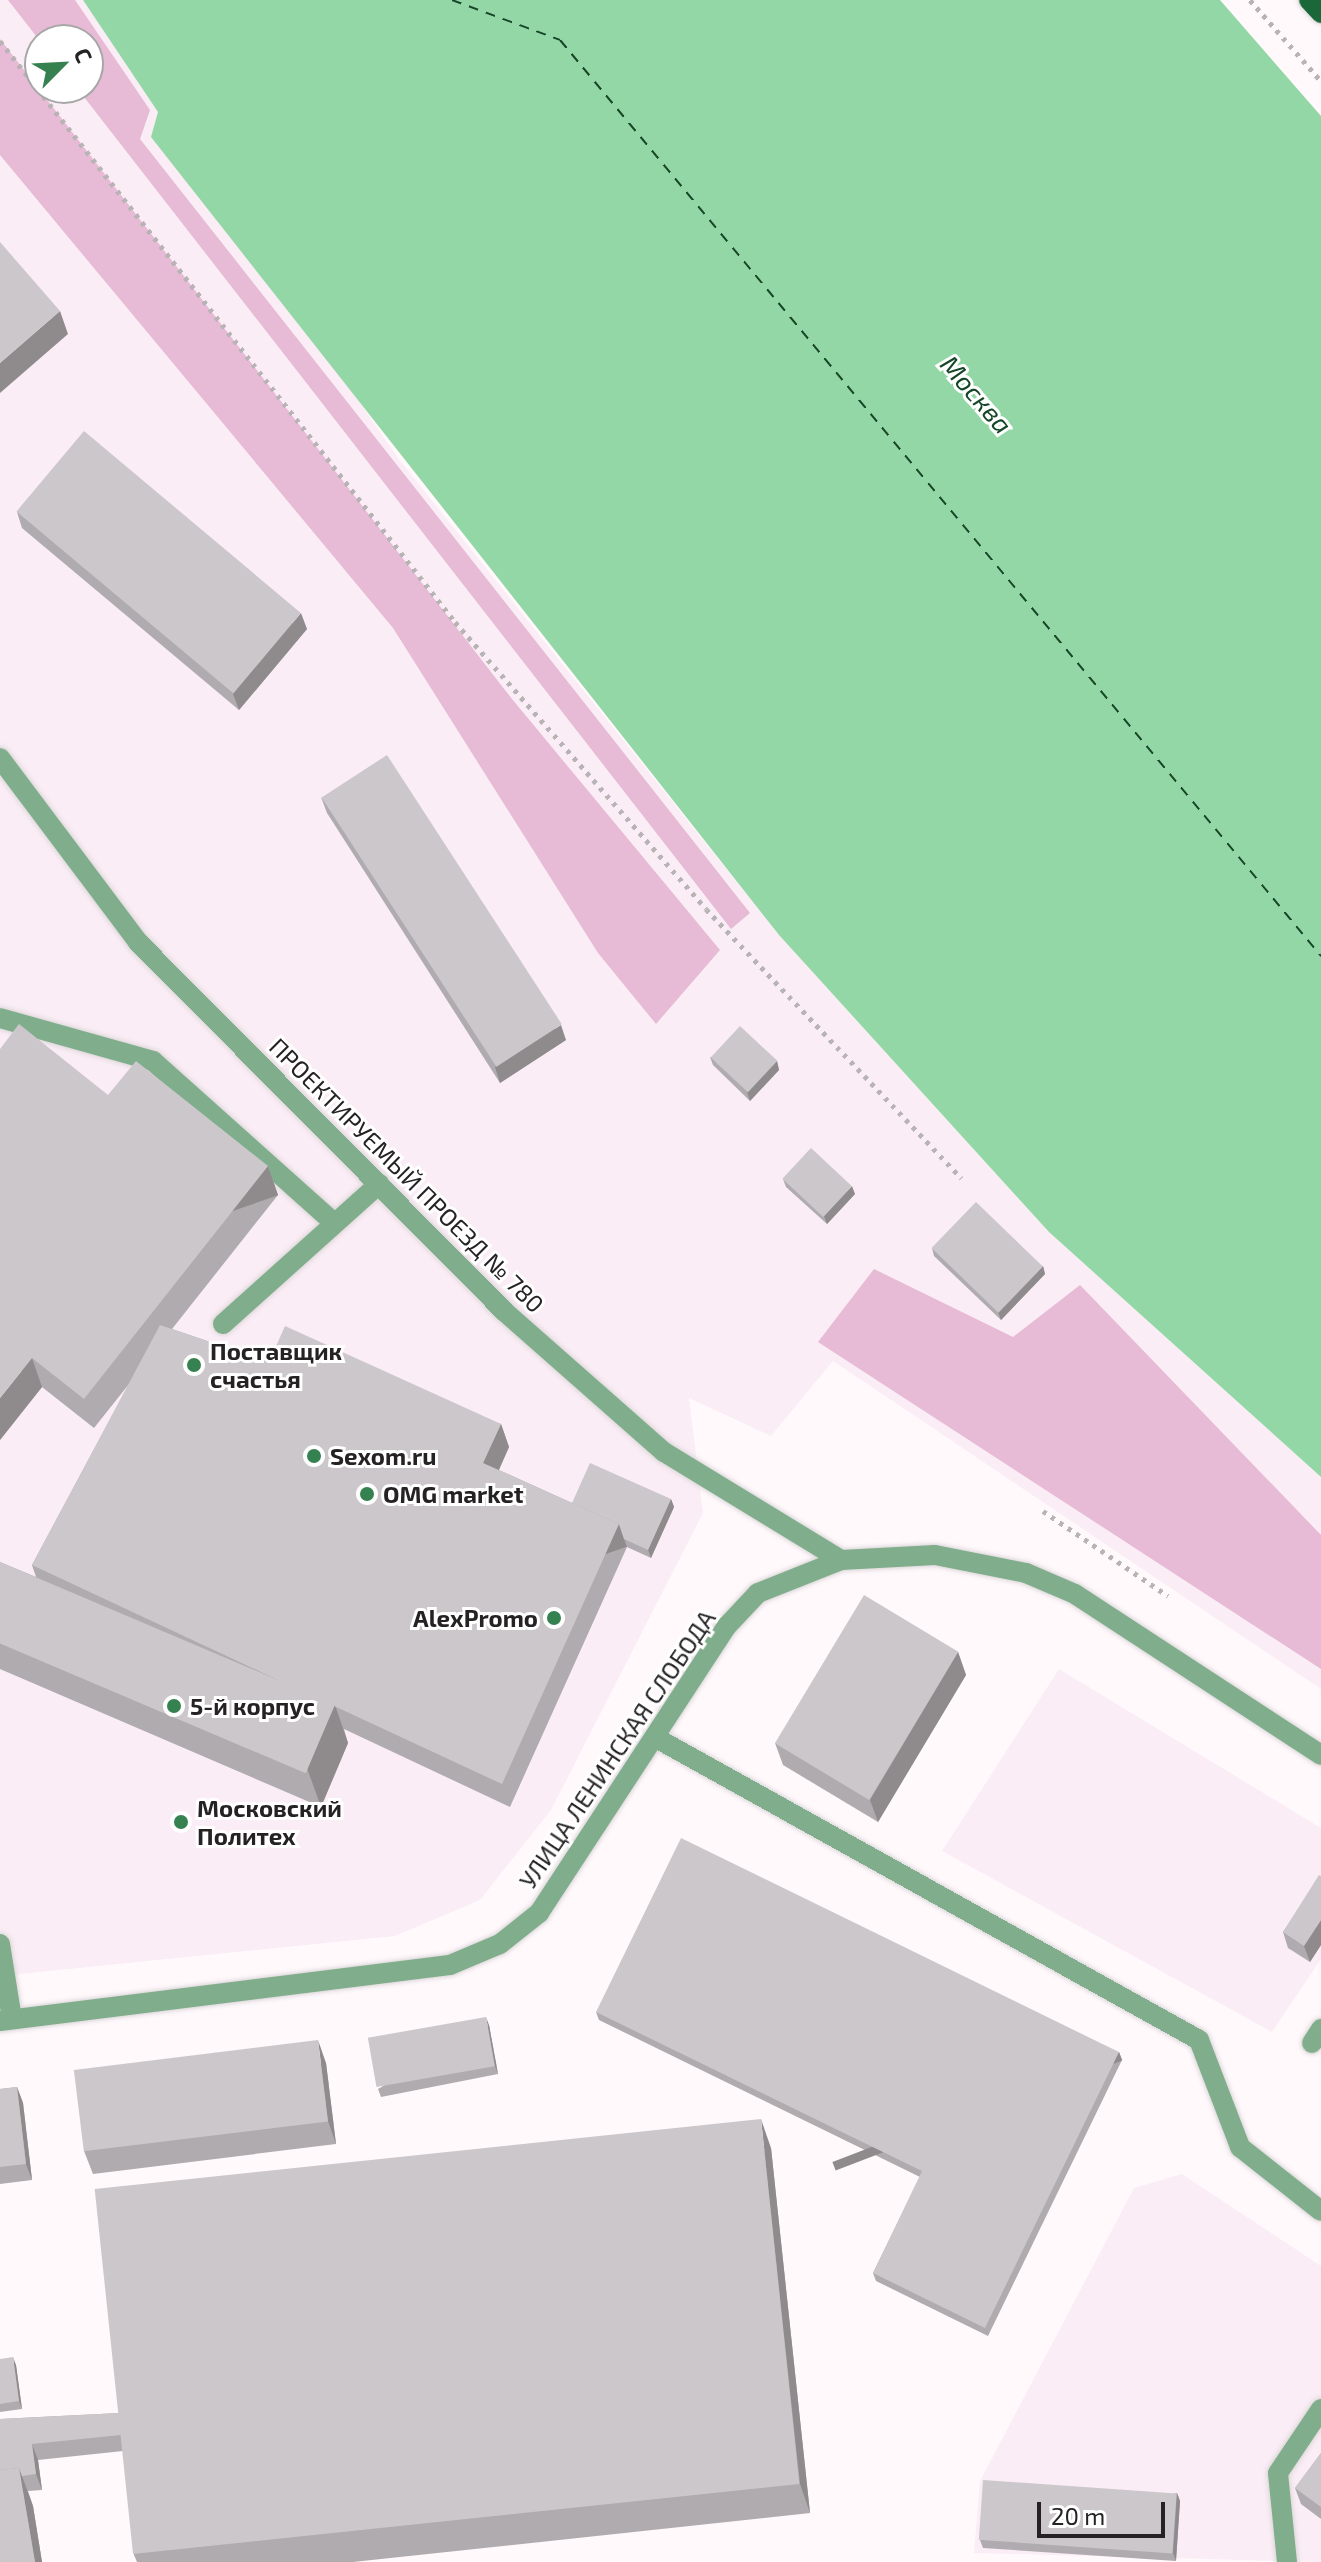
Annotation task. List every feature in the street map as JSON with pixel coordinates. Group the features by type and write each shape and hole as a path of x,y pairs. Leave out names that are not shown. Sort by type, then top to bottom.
{"main road":[{"path":"1309,0 1321,13"}],"street":[{"name":"ПРОЕКТИРУЕМЫЙ ПРОЕЗД № 780","path":"0,758 138,942 504,1311 664,1452 841,1560"},
{"path":"0,1018 153,1061 334,1223"},
{"path":"223,1324 379,1184"},
{"name":"УЛИЦА ЛЕНИНСКАЯ СЛОБОДА","path":"6,2020 450,1965 500,1944 539,1913 658,1739 727,1626 758,1593 841,1560 935,1555 1038,1578 1075,1594 1321,1755"},
{"path":"658,1739 1199,2040 1240,2147 1321,2211"},
{"path":"0,1944 6,2020"},
{"path":"1287,2562 1278,2473 1321,2409"}],"path":[{"path":"1250,0 1321,81"},
{"path":"0,41 455,622 706,909 961,1178"},
{"path":"1043,1511 1168,1596"}],"shaded area":[{"path":"0,0 83,0 100,24 24,24 24,104 104,104 104,31 398,458 779,935 1049,1232 1321,1477 1321,1689 833,1361 771,1436 689,1398 703,1513 551,1810 480,1900 395,1936 0,1976"},
{"path":"8,0 75,0 91,24 27,24"},
{"path":"0,39 24,70 24,104 50,104 512,699 720,950 656,1024 598,953 393,628 0,155"},
{"path":"104,43 150,110 140,139 750,913 731,929 89,104 104,104"},
{"path":"874,1269 1013,1337 1080,1285 1321,1535 1321,1669 818,1342"},
{"path":"1059,1669 1321,1828 1321,1959 1272,2032 942,1851"},
{"path":"1182,2174 1321,2266 1321,2562 974,2553 980,2481 1134,2188"}],"water":[{"name":"Москва","path":"83,0 1220,0 1321,116 1321,1477 1049,1232 779,935 151,137 158,112 104,31 104,24 99,24"}],"building":[{"path":"0,242 60,311 0,363"},
{"path":"84,431 301,613 233,693 17,511"},
{"path":"387,755 562,1024 496,1067 322,797"},
{"path":"19,1024 108,1095 136,1061 268,1166 84,1399 32,1358 0,1398 0,1049"},
{"path":"740,1026 777,1061 748,1092 711,1057"},
{"path":"811,1148 852,1186 823,1217 782,1179"},
{"path":"976,1202 1043,1267 998,1313 932,1248"},
{"path":"160,1325 269,1362 285,1326 501,1424 483,1463 619,1524 502,1784 32,1565"},
{"path":"590,1463 671,1499 648,1550 624,1539 619,1524 572,1503"},
{"path":"0,1562 335,1704 306,1773 0,1643"},
{"path":"864,1595 958,1652 869,1800 775,1743"},
{"path":"681,1838 1119,2052 985,2328 873,2273 922,2171 596,2012"},
{"path":"1319,1875 1321,1920 1304,1946 1283,1932"},
{"path":"486,2017 495,2066 377,2087 368,2038"},
{"path":"318,2040 328,2121 84,2151 74,2070"},
{"path":"17,2087 26,2164 0,2167 0,2089"},
{"path":"761,2119 799,2484 133,2554 95,2189"},
{"path":"13,2357 19,2401 0,2404 0,2359"},
{"path":"119,2413 121,2435 32,2444 36,2474 22,2476 19,2468 0,2470 0,2419"},
{"path":"1321,2453 1321,2507 1295,2488"},
{"path":"19,2468 35,2562 0,2562 0,2470"},
{"path":"983,2480 1177,2494 1172,2553 979,2540"}],"ferry route":[{"path":"452,0 560,40 1321,956"}],"place":[{"name":"Поставщик счастья","path":"194,1365"},
{"name":"Sexom.ru","path":"314,1456"},
{"name":"OMG market","path":"367,1494"},
{"name":"AlexPromo","path":"554,1618"},
{"name":"5-й корпус","path":"174,1706"},
{"name":"Московский Политех","path":"181,1822"}]}
